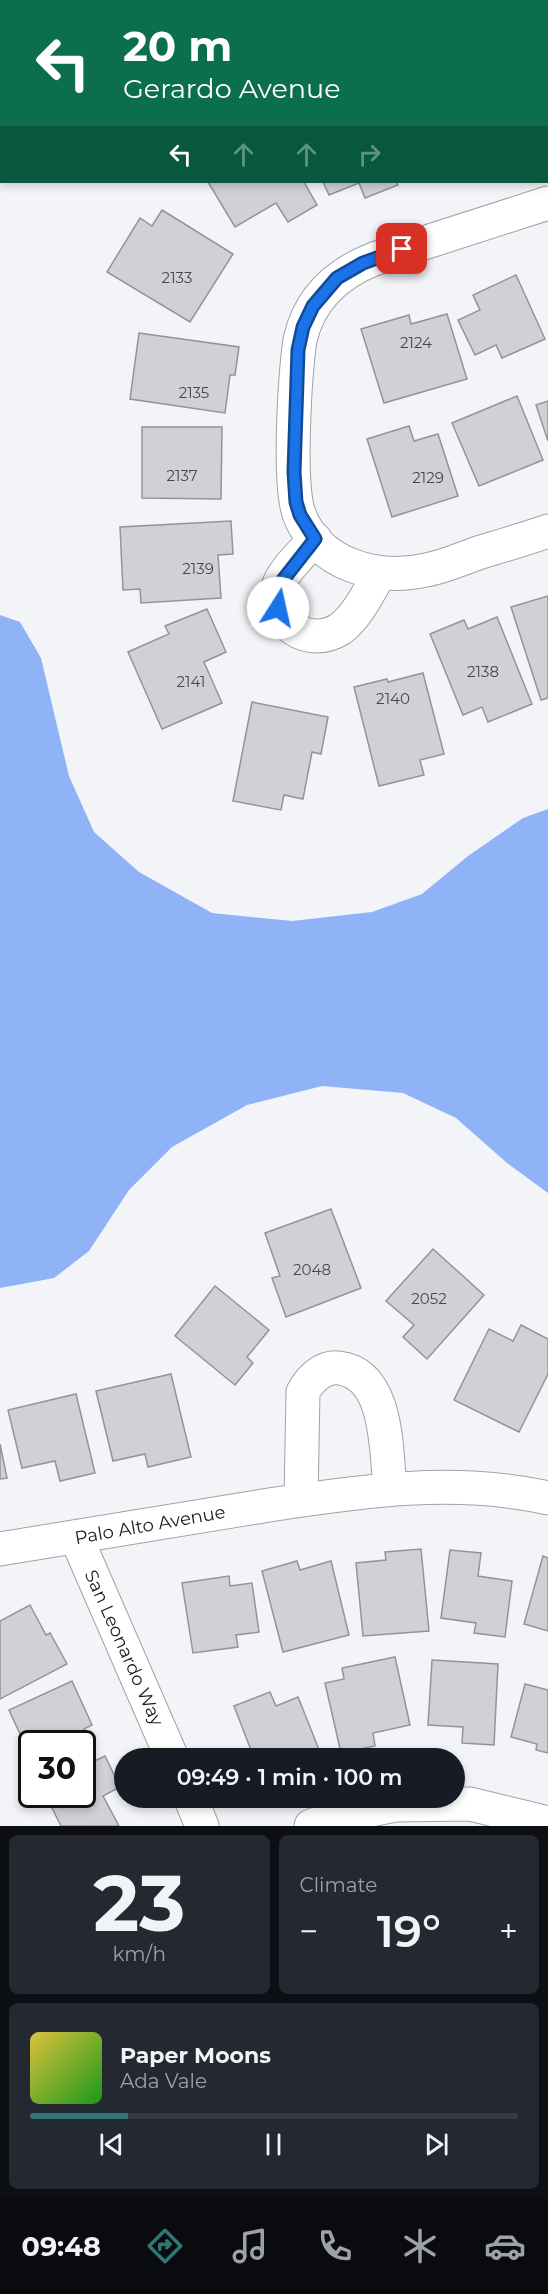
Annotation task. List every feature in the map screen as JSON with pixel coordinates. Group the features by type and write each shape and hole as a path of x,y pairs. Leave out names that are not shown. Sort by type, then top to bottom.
{"street":[{"path":"548,203 363,263 337,278 313,306 303,327 298,350 294,472 296,502 300,515 315,539 320,546 343,562 363,570 380,573 424,571 548,531"},
{"path":"315,539 279,585 278,608 293,628 304,635 326,637 341,628 355,614 380,573"},
{"path":"301,1500 303,1392 314,1377 331,1368 357,1373 369,1383 375,1393 381,1412 390,1489"},
{"name":"Palo Alto Avenue","path":"0,1549 301,1500 390,1489 425,1487 487,1489 548,1498"},
{"name":"San Leonardo Way","path":"76,1537 168,1748"},
{"path":"310,1826 332,1818 395,1805 470,1804 548,1823"},
{"path":"194,1808 202,1826"}],"water":[{"path":"0,615 20,622 41,658 69,776 94,832 139,872 212,913 292,921 372,912 422,894 468,856 523,818 548,809 548,1193 507,1163 456,1118 403,1093 322,1086 247,1105 172,1147 129,1190 89,1251 54,1278 0,1288"}],"building":[{"path":"209,183 305,183 317,205 288,222 276,203 235,227"},
{"path":"323,183 359,183 329,195"},
{"path":"359,183 397,183 398,185 365,198"},
{"path":"162,210 233,254 190,322 107,272 140,218 152,226"},
{"path":"516,275 545,339 502,358 496,345 475,355 458,320 480,310 473,295"},
{"path":"447,314 467,379 384,403 361,329 409,315 411,324"},
{"path":"139,333 239,347 235,375 230,375 225,413 130,399"},
{"path":"517,396 543,460 479,486 452,423"},
{"path":"548,401 548,441 536,405"},
{"path":"409,426 414,441 438,434 458,496 392,517 367,439"},
{"path":"142,427 222,427 221,499 142,498"},
{"path":"231,521 233,554 218,555 221,598 141,603 140,589 123,590 120,527"},
{"path":"548,596 548,698 541,700 511,607"},
{"path":"207,609 226,652 204,662 222,703 162,729 128,652 169,634 165,626"},
{"path":"497,617 532,704 488,722 482,707 463,715 430,634 464,620 468,629"},
{"path":"423,673 444,754 420,760 424,775 379,786 354,687 387,679 388,682"},
{"path":"252,702 328,717 321,754 312,752 303,799 284,795 281,810 233,801"},
{"path":"331,1209 361,1288 286,1317 272,1278 280,1276 265,1233"},
{"path":"433,1249 484,1295 427,1359 403,1337 414,1325 386,1301"},
{"path":"215,1286 269,1330 247,1357 253,1363 235,1385 175,1336"},
{"path":"521,1325 548,1339 548,1374 519,1432 454,1400 489,1329 513,1341"},
{"path":"171,1374 191,1457 148,1467 145,1454 113,1461 96,1391"},
{"path":"76,1394 95,1473 60,1481 55,1461 22,1468 8,1410"},
{"path":"0,1444 7,1478 0,1479"},
{"path":"421,1549 429,1631 363,1636 356,1563 386,1560 385,1552"},
{"path":"450,1550 481,1553 478,1576 512,1581 505,1637 474,1633 476,1623 441,1618"},
{"path":"543,1556 548,1558 548,1631 524,1624"},
{"path":"297,1561 300,1570 331,1561 349,1635 283,1652 262,1571"},
{"path":"229,1576 230,1586 252,1583 259,1632 236,1635 238,1647 193,1653 182,1583"},
{"path":"30,1605 46,1635 50,1633 67,1664 0,1699 0,1621"},
{"path":"395,1657 410,1725 373,1733 375,1746 340,1748 325,1683 344,1679 342,1668"},
{"path":"432,1660 498,1664 494,1745 462,1743 463,1727 428,1725"},
{"path":"72,1681 92,1725 84,1730 18,1730 9,1710"},
{"path":"525,1684 548,1690 548,1753 536,1750 537,1744 511,1737"},
{"path":"270,1692 276,1706 298,1697 318,1748 250,1748 234,1706"},
{"path":"105,1756 114,1775 114,1790 103,1796 119,1826 61,1826 52,1808 96,1808 96,1760"}],"route":[{"path":"278,608 279,585 285,574 315,539 304,525 300,515 296,502 294,472 298,350 303,327 313,306 337,278 363,263 402,249"}]}
